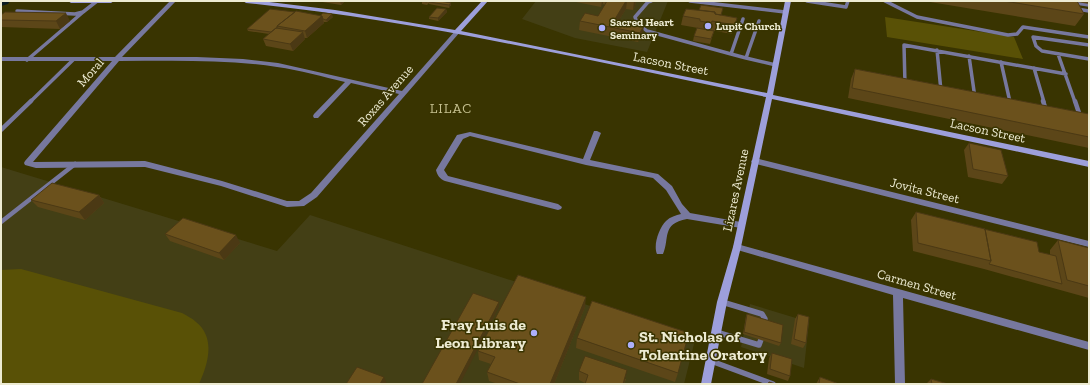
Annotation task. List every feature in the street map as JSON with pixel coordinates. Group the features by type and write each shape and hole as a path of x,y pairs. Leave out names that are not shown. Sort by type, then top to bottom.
{"main road":[{"path":"71,1 111,1"},
{"name":"Lacson Street","path":"246,1 343,12 457,32 1089,164"},
{"name":"Roxas Avenue","path":"457,32 485,1"},
{"name":"Lizares Avenue","path":"706,384 722,302 737,247 776,65 788,1"}],"street":[{"name":"Moral","path":"75,164 36,165 28,163 117,59 173,1"},
{"name":"Roxas Avenue","path":"75,164 146,164 222,184 286,204 301,204 314,195 457,32"},
{"path":"1,59 197,59 243,61 278,65 403,93"},
{"path":"316,116 350,81"},
{"path":"586,162 597,133"},
{"path":"558,207 445,178 441,174 440,170 460,137 470,134 586,162 655,176 669,188 679,206 687,216"},
{"name":"Jovita Street","path":"755,161 1089,244"},
{"path":"660,252 661,237 664,228 674,219 687,216 703,217 741,225"},
{"name":"Carmen Street","path":"737,247 1089,346"},
{"path":"898,292 900,384"}],"lane":[{"path":"27,60 97,1"},
{"path":"651,1 648,2 635,17 637,23 647,31 776,65"},
{"path":"690,1 785,12"},
{"path":"807,1 846,7 848,1"},
{"path":"885,1 917,17 1008,35 1017,34 1023,27 1089,37"},
{"path":"1063,1 1089,5"},
{"path":"1074,8 1089,11"},
{"path":"17,11 75,14 84,12"},
{"path":"731,54 743,19"},
{"path":"746,58 759,21"},
{"path":"1089,45 1033,37 1039,50 1089,59"},
{"path":"905,87 904,45 1066,74"},
{"path":"934,93 942,95 937,50"},
{"path":"1058,54 1082,123"},
{"path":"969,56 976,102 969,100"},
{"path":"1,130 74,59"},
{"path":"1001,62 1011,108"},
{"path":"1034,68 1047,116"},
{"path":"898,86 912,89"},
{"path":"1,222 75,164"},
{"path":"716,332 755,344 760,345 761,343 765,319 764,316 722,302"},
{"path":"711,361 774,384"}],"shaded area":[{"name":"Sacred Heart Seminary","path":"536,1 668,1 647,52 575,38 522,19"},
{"path":"885,17 1014,37 1023,59 887,37"},
{"path":"1,167 277,251 310,215 695,340 684,384 1,384"},
{"path":"21,269 182,313 191,318 202,328 208,343 207,360 199,384 1,384 1,270"},
{"path":"750,304 809,322 804,368 741,347"}],"building":[{"path":"607,1 626,1 615,19 644,25 640,33 580,21 585,13 598,16"},
{"path":"1004,1 1077,1 1084,14"},
{"path":"429,2 451,3 449,5"},
{"path":"701,5 723,8 721,15 715,14 715,12 699,10"},
{"path":"437,8 446,9 438,18 429,17"},
{"path":"270,9 295,12 271,32 247,29"},
{"path":"686,9 715,12 715,14 737,18 735,25 712,21 711,23 700,21 700,19 683,16"},
{"path":"296,11 322,16 305,31 277,26"},
{"path":"5,12 66,13 56,21 1,20 1,15"},
{"path":"323,13 332,14 326,20 320,16"},
{"path":"276,28 303,32 290,44 263,39"},
{"path":"697,28 714,31 711,39 694,36"},
{"path":"855,69 1089,114 1089,137 852,88"},
{"path":"969,143 1001,150 1008,176 973,169"},
{"path":"52,183 99,195 79,212 31,200"},
{"path":"916,212 985,229 991,261 918,243"},
{"path":"183,218 236,235 219,253 165,234"},
{"path":"985,229 1037,242 1039,252 1056,256 1062,284 989,264 991,261"},
{"path":"1058,240 1089,248 1089,286 1067,280"},
{"name":"Fray Luis de Leon Library","path":"518,275 586,297 550,384 520,384 487,372 495,357 478,351"},
{"path":"473,293 499,302 456,384 422,384"},
{"name":"St. Nicholas of Tolentine Oratory","path":"592,301 689,333 678,373 577,338"},
{"path":"747,314 783,325 781,343 744,332"},
{"path":"798,314 809,317 806,343 794,339"},
{"path":"772,353 792,359 790,376 770,369"},
{"path":"585,356 627,370 623,384 585,384 588,375 579,371"},
{"path":"357,367 384,377 380,384 346,384"},
{"path":"820,377 839,384 819,384"},
{"path":"931,379 948,384 932,384"}],"place":[{"name":"Lupit Church","path":"708,26"},
{"name":"Sacred Heart Seminary","path":"602,28"},
{"name":"Fray Luis de Leon Library","path":"534,333"},
{"name":"St. Nicholas of Tolentine Oratory","path":"631,345"}],"district":[{"name":"LILAC","path":"451,108"}]}
